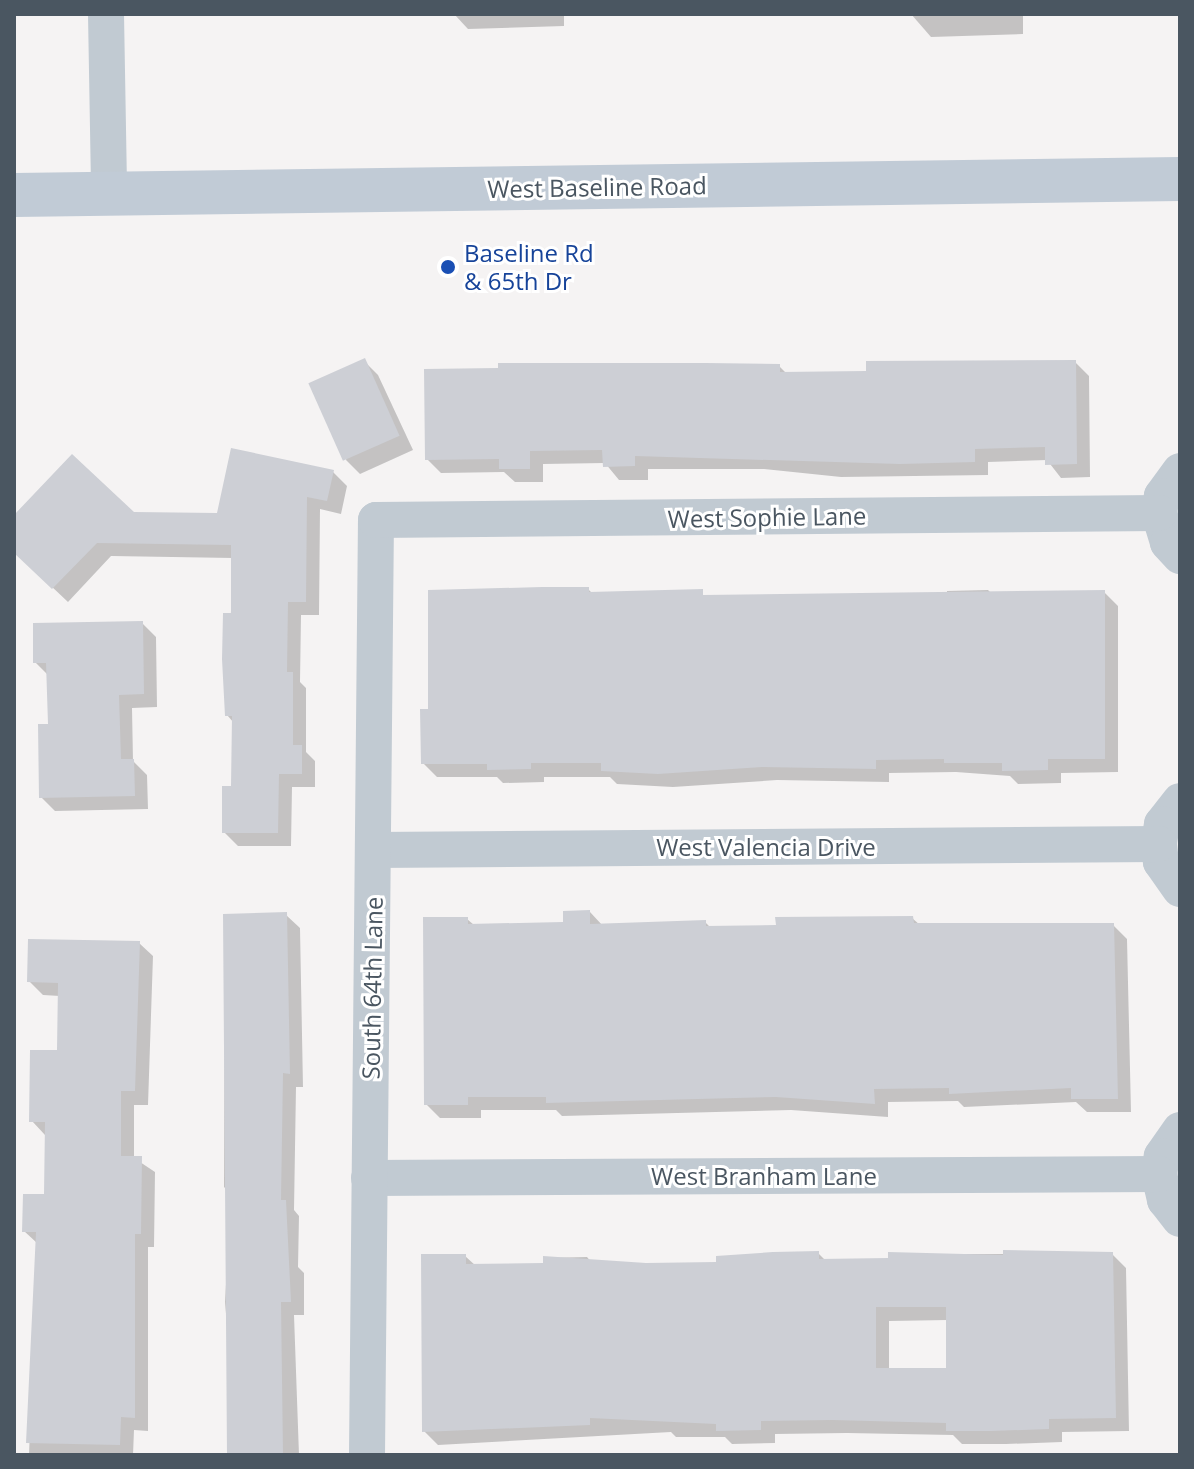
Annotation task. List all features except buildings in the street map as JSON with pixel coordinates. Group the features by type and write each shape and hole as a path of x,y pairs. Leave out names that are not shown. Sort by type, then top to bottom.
{"main road":[{"name":"West Baseline Road","path":"14,195 1180,179"}],"street":[{"path":"106,14 109,194"},
{"path":"1180,471 1162,496 1159,513 1168,543 1180,556"},
{"name":"West Sophie Lane","path":"376,520 1159,513"},
{"name":"South 64th Lane","path":"367,1455 376,520"},
{"path":"1180,801 1162,824 1159,844 1161,862 1180,889"},
{"name":"West Valencia Drive","path":"374,850 1159,844"},
{"path":"1180,1130 1162,1156 1159,1174 1165,1200 1180,1219"},
{"name":"West Branham Lane","path":"369,1178 1159,1174"}],"place":[{"name":"Baseline Rd & 65th Dr","path":"448,267"}]}
